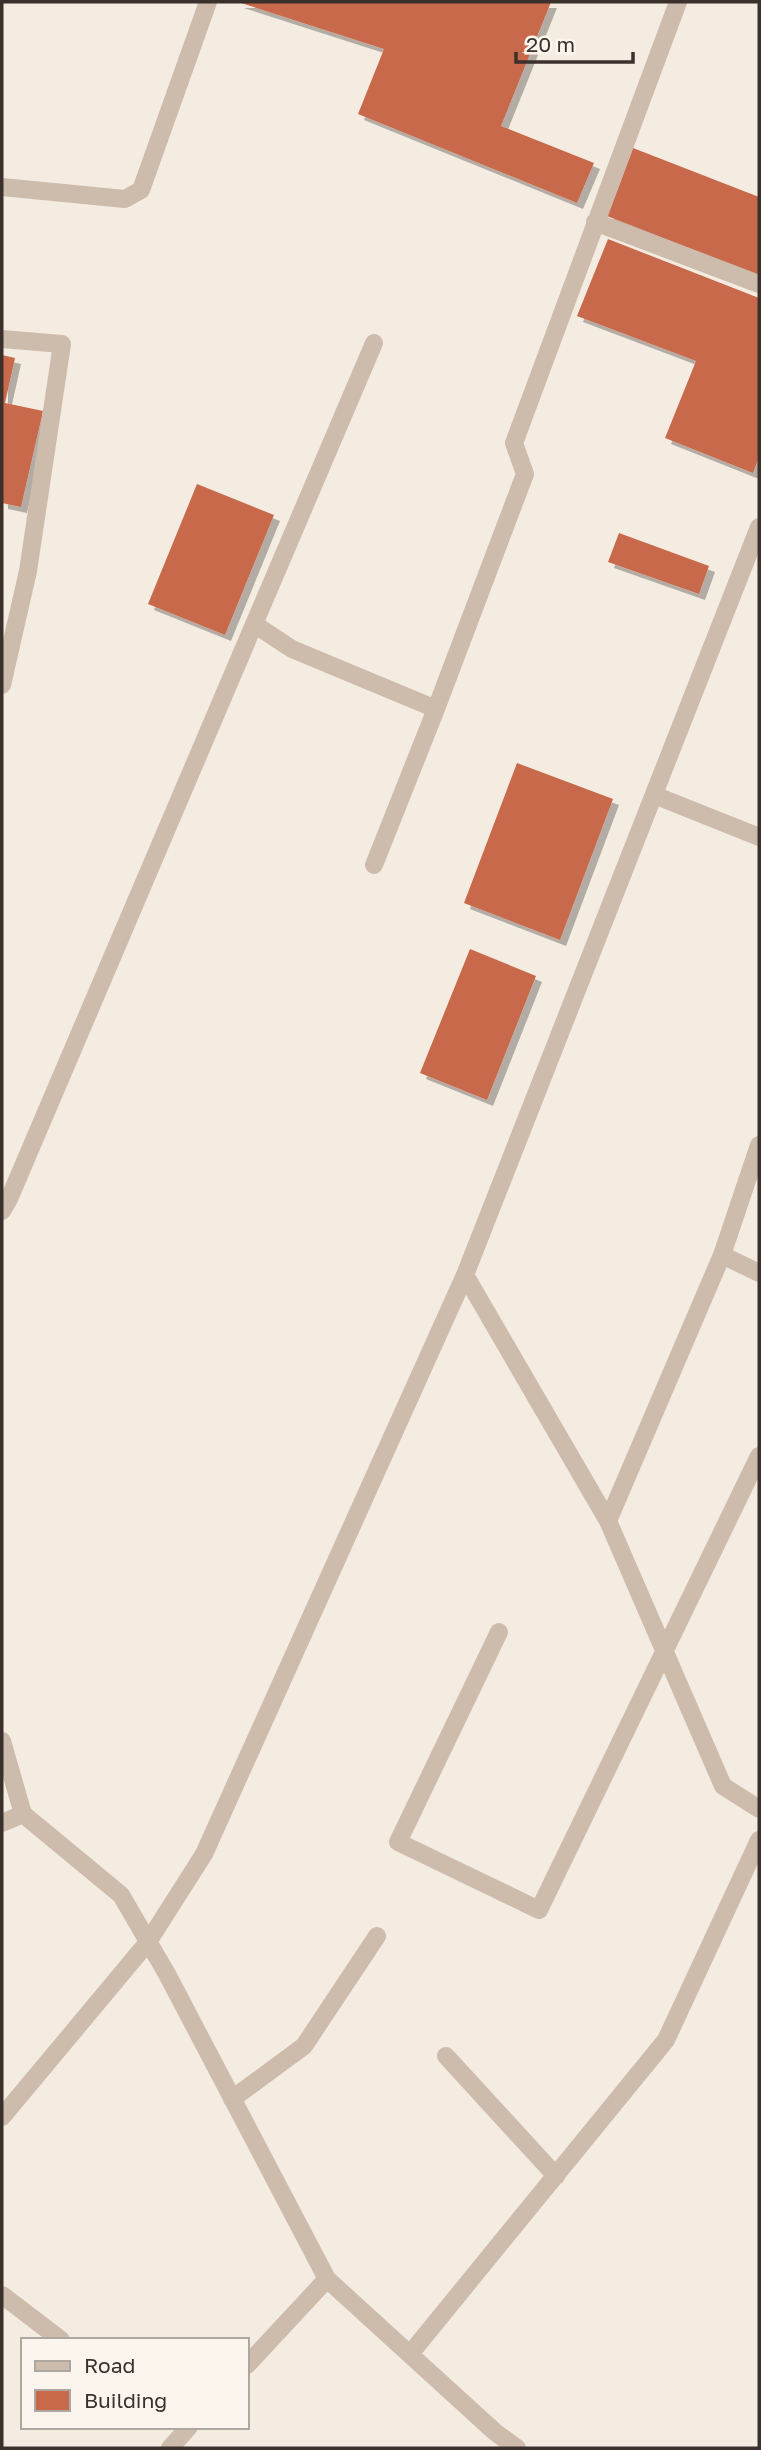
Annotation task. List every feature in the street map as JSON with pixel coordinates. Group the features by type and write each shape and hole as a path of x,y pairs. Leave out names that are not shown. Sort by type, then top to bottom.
{"street":[{"path":"2,187 125,199 141,190 208,2"},
{"path":"374,864 525,474 513,443 678,2"},
{"path":"596,222 759,284"},
{"path":"2,339 62,344 28,571 2,685"},
{"path":"2,1211 374,343"},
{"path":"2,2118 148,1942 204,1854 465,1275 759,527"},
{"path":"254,624 292,649 436,709"},
{"path":"654,795 759,837"},
{"path":"608,1521 722,1255 759,1145"},
{"path":"722,1255 759,1273"},
{"path":"465,1275 608,1521 723,1786 759,1809"},
{"path":"499,1632 398,1842 539,1910 759,1456"},
{"path":"2,1741 23,1814 121,1895 327,2278 495,2432 517,2448"},
{"path":"2,1823 23,1814"},
{"path":"410,2354 666,2040 759,1840"},
{"path":"232,2099 304,2046 377,1936"},
{"path":"446,2056 556,2176"},
{"path":"248,2364 327,2278"},
{"path":"2,2295 58,2338"},
{"path":"170,2448 183,2429"}],"building":[{"path":"238,2 551,2 501,126 594,163 577,203 358,114 384,49"},
{"path":"633,148 759,197 759,275 607,216"},
{"path":"608,239 759,298 759,457 753,473 665,438 696,361 577,316"},
{"path":"2,355 15,358 5,403 43,411 21,507 2,503"},
{"path":"197,484 274,515 225,635 148,604"},
{"path":"619,533 709,566 699,594 608,562"},
{"path":"517,763 613,799 560,940 464,903"},
{"path":"470,949 536,976 487,1100 420,1073"}]}
